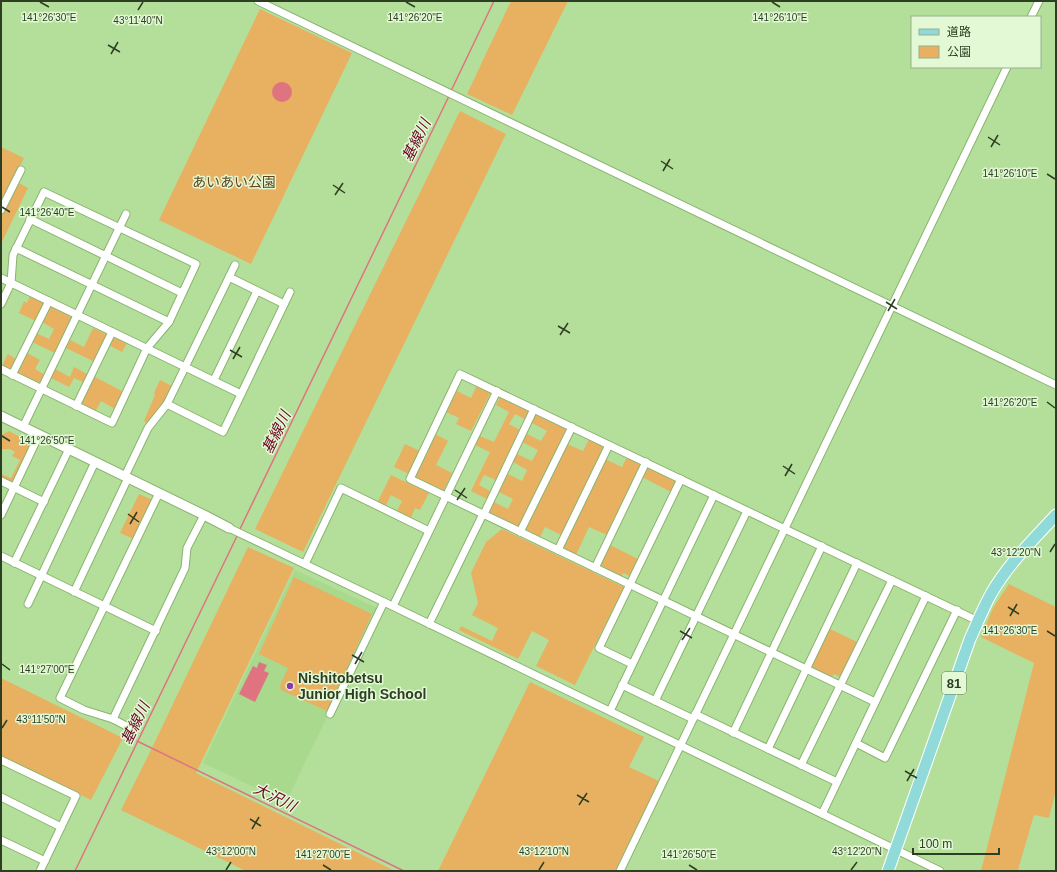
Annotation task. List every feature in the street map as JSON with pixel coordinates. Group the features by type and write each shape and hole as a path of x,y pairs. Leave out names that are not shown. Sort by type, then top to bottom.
{"main road":[{"name":"81","path":"888,871 970,639 978,621 991,594 1016,558 1056,515"}],"street":[{"path":"258,1 1056,386"},
{"path":"1032,16 1039,1"},
{"path":"620,871 1007,68"},
{"path":"1,210 20,170"},
{"path":"1,304 11,283 13,255 44,192 196,264 168,322 148,348 112,423 1,369"},
{"path":"23,427 126,214"},
{"path":"30,219 182,293"},
{"path":"16,248 168,322"},
{"path":"74,592 148,428 167,404 235,265"},
{"path":"229,277 284,304"},
{"path":"1,278 241,394"},
{"path":"214,380 257,291"},
{"path":"167,404 223,432 290,292"},
{"path":"12,375 48,301"},
{"path":"76,406 112,332"},
{"path":"875,702 410,479 460,374 978,621"},
{"path":"393,606 496,391"},
{"path":"429,624 534,409"},
{"path":"1,416 204,514 249,538 393,606 940,871"},
{"path":"520,532 572,427"},
{"path":"1,515 39,435"},
{"path":"558,550 609,445"},
{"path":"14,563 69,449"},
{"path":"28,604 95,462"},
{"path":"596,568 646,462"},
{"path":"632,664 599,648 681,479"},
{"path":"1,481 44,502"},
{"path":"304,564 341,488 429,531"},
{"path":"130,728 113,719 84,710 60,698 159,493"},
{"path":"610,711 714,495"},
{"path":"655,701 747,511"},
{"path":"113,719 185,568 187,548 204,514"},
{"path":"734,732 822,546"},
{"path":"1,556 156,631"},
{"path":"768,749 857,563"},
{"path":"801,765 892,580"},
{"path":"822,814 926,596"},
{"path":"330,714 384,602"},
{"path":"856,743 885,758 957,610"},
{"path":"622,685 655,701 734,732 837,782"},
{"path":"1,760 76,796 40,871"},
{"path":"1,797 62,826"},
{"path":"1,840 45,861"}],"shaded area":[{"path":"282,82 289,85 292,92 289,99 282,102 275,99 272,92 275,85"},
{"name":"Nishitobetsu Junior High School","path":"295,570 379,609 286,802 203,763"},
{"path":"259,662 267,665 264,671 269,673 255,702 239,694 253,666 257,668"}],"green space":[{"path":"511,1 568,1 512,115 467,94"},
{"name":"あいあい公園","path":"260,9 352,53 251,264 159,220"},
{"path":"460,111 506,134 303,552 255,529"},
{"path":"1,147 24,158 1,204"},
{"path":"17,182 28,188 1,244 1,215"},
{"path":"30,296 44,303 36,321 19,313 24,301 27,303"},
{"path":"50,306 73,318 55,353 32,342 36,333 49,339 54,329 42,322"},
{"path":"93,328 108,335 95,362 66,348 70,340 84,347"},
{"path":"116,338 127,343 122,352 109,345 112,339"},
{"path":"27,353 40,360 35,369 45,375 40,386 16,374"},
{"path":"8,354 17,360 12,370 9,371 2,366"},
{"path":"74,367 89,375 85,383 74,378 69,387 51,378 55,369 70,377"},
{"path":"93,376 124,392 115,409 101,401 95,412 79,404"},
{"path":"160,380 172,386 164,403 147,423 144,421"},
{"path":"477,385 491,392 471,431 456,424 459,418 446,412 457,391 471,398"},
{"path":"500,397 529,411 525,419 515,414 509,424 520,430 496,480 484,475 479,485 490,491 487,499 471,491 490,452 475,445 480,436 494,442 509,412 496,405"},
{"path":"536,413 568,429 519,527 489,512 494,502 508,509 513,499 499,492 508,474 522,481 527,470 513,462 517,454 532,461 538,450 522,442 527,434 541,441 547,431 532,423"},
{"path":"9,431 33,445 12,484 1,479 1,474 11,478 20,460 12,456 15,452 10,449 1,449 1,435"},
{"path":"435,434 448,441 436,465 452,473 443,492 414,478"},
{"path":"589,439 604,447 561,535 545,527 540,537 525,529 567,444 583,451"},
{"path":"405,444 420,451 409,474 394,467"},
{"path":"627,457 641,464 607,535 589,527 576,555 563,548 605,459 622,467"},
{"path":"647,467 676,482 671,492 642,477"},
{"path":"391,475 429,493 420,510 415,508 410,520 396,513 402,501 391,495 385,507 377,503"},
{"path":"139,494 153,500 134,539 120,533"},
{"path":"502,529 624,587 575,685 536,666 549,640 532,631 518,659 459,630 461,626 492,641 498,628 472,615 478,603 471,573 486,542"},
{"path":"610,545 638,559 630,576 623,573 622,576 602,566 601,564"},
{"path":"248,547 294,568 196,773 395,871 246,871 121,810"},
{"path":"294,577 372,614 327,711 281,690 280,686 288,668 259,654"},
{"path":"1009,584 1056,607 1056,790 1049,818 1034,815 1018,870 1020,871 981,871 1034,663 981,637 993,608"},
{"path":"830,629 857,642 840,677 834,674 832,677 813,668 812,666"},
{"path":"1,678 123,738 91,800 1,756"},
{"path":"530,682 644,737 629,767 659,781 615,871 438,871"}],"waterway":[{"name":"基線川","path":"451,91 494,1"},
{"name":"基線川","path":"239,531 449,96"},
{"name":"基線川","path":"75,871 238,534"},
{"name":"大沢川","path":"137,741 404,871"}],"place":[{"name":"Nishitobetsu Junior High School","path":"290,686"}]}
